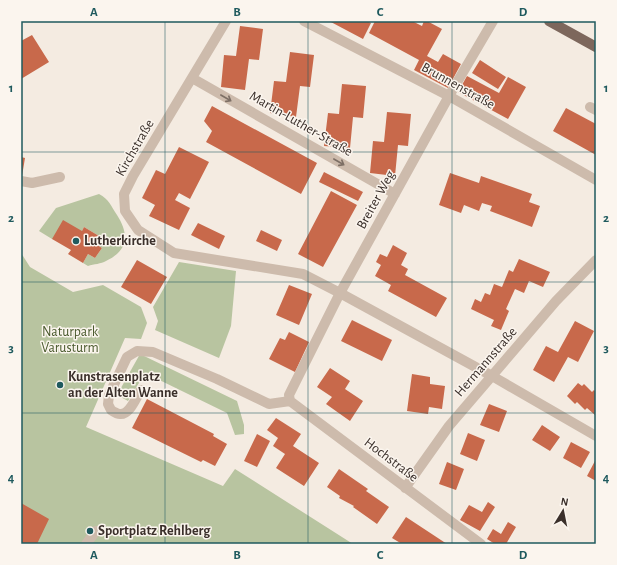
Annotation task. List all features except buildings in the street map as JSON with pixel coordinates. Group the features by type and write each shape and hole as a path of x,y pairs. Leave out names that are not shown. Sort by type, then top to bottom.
{"main road":[{"path":"549,21 596,47"}],"street":[{"name":"Kirchstraße","path":"226,21 133,176 124,194 125,211 138,230 174,253 303,274 492,376 596,436"},
{"name":"Brunnenstraße","path":"304,21 449,96 596,180"},
{"name":"Breiter Weg","path":"290,398 340,293 449,96 494,21"},
{"name":"Martin-Luther-Straße","path":"192,78 395,194"},
{"path":"21,181 32,183 60,177"},
{"name":"Hermannstraße","path":"405,488 449,426 556,301 596,260"},
{"path":"141,390 131,407 124,414 119,414 111,410 108,404 109,395 128,357 137,351 153,352 217,379 269,404 290,398"},
{"name":"Hochstraße","path":"290,398 405,488 481,544"},
{"path":"86,544 96,531"}],"green space":[{"path":"99,194 110,203 121,222 124,229 125,241 123,247 114,257 104,262 88,266 83,263 88,254 95,258 102,248 94,243 99,236 84,227 82,231 52,239 39,231 56,208"},
{"name":"Naturpark Varusturm","path":"21,254 30,267 73,292 103,285 141,307 147,323 141,339 125,338 86,427 223,486 235,469 353,544 21,544"},
{"path":"179,262 236,271 231,326 219,358 155,330 158,321 153,307"},
{"path":"140,354 237,401 244,425 244,434 235,435 227,413 145,373 128,401 117,395"}],"place":[{"name":"Lutherkirche","path":"76,241"},
{"name":"Kunstrasenplatz an der Alten Wanne","path":"60,385"},
{"name":"Sportplatz Rehlberg","path":"90,531"}]}
